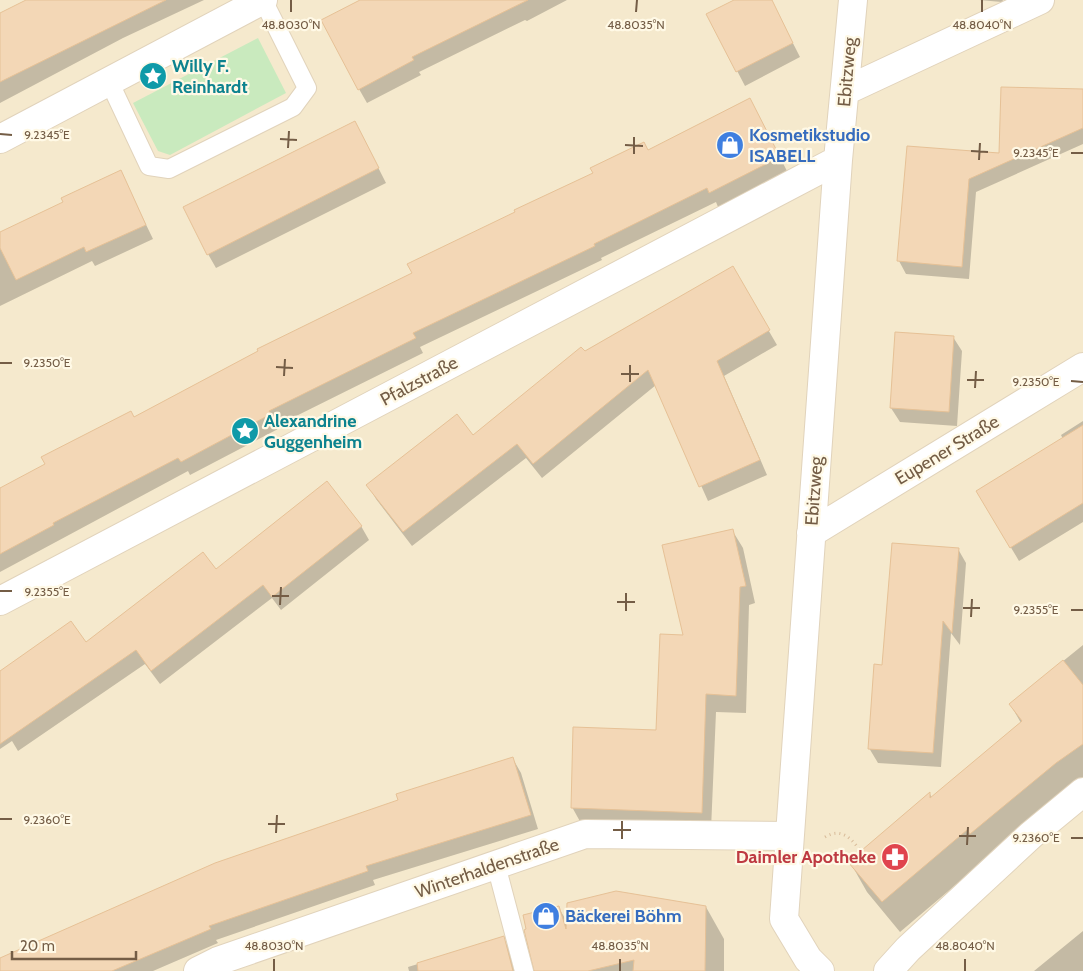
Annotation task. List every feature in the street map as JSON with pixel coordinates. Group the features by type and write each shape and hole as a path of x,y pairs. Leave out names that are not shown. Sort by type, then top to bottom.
{"street":[{"path":"0,139 263,0"},
{"name":"Ebitzweg","path":"820,971 808,959 784,919 838,160 854,0"},
{"path":"845,91 1040,0"},
{"name":"Pfalzstraße","path":"0,601 838,160"},
{"name":"Eupener Straße","path":"811,533 1083,367"},
{"path":"888,971 908,949 1031,835 1083,792"},
{"name":"Winterhaldenstraße","path":"212,968 585,834 789,836"}],"lane":[{"path":"109,81 148,166 169,169 293,107 307,88 263,0"},
{"path":"496,865 524,971"}],"path":[{"path":"819,840 831,834 842,833 849,836 861,851"}],"shaded area":[{"path":"0,0 1083,0 1083,971 0,971"}],"green space":[{"path":"258,38 286,93 170,155 158,151 133,103"}],"building":[{"path":"26,0 166,0 0,82 0,13"},
{"path":"360,0 528,0 412,57 414,60 358,90 321,20"},
{"path":"734,0 772,0 793,43 736,72 706,14"},
{"path":"1001,87 1083,89 1083,128 969,179 962,267 897,261 907,146 999,153"},
{"path":"750,98 780,157 709,193 707,188 594,244 595,246 413,333 416,338 269,411 271,414 181,462 178,458 53,523 54,525 0,554 0,488 45,464 41,457 131,411 134,417 258,351 257,349 412,273 407,264 593,173 590,168 644,142 648,150"},
{"path":"355,121 379,168 207,255 183,207"},
{"path":"121,170 146,225 86,252 84,247 16,280 0,248 0,232 63,202 61,198"},
{"path":"733,266 770,330 717,361 760,460 699,487 648,370 533,464 517,444 403,532 366,485 457,414 473,435 581,347 585,351"},
{"path":"895,332 954,336 949,412 890,408"},
{"path":"1083,425 1083,503 1010,548 976,491"},
{"path":"327,481 362,526 272,597 263,585 151,671 136,650 0,744 0,671 71,621 86,642 203,552 216,569"},
{"path":"733,529 746,586 740,587 736,696 706,694 702,813 571,808 573,727 656,730 660,634 683,635 662,545"},
{"path":"892,543 959,548 952,633 943,621 933,753 868,749 874,664 882,665"},
{"path":"1063,660 1083,685 1083,744 1056,763 970,834 967,830 882,902 848,862 930,792 930,798 1022,721 1009,704"},
{"path":"513,757 531,815 366,866 368,871 209,926 211,929 112,971 0,971 0,958 215,863 398,800 396,794"},
{"path":"616,891 706,906 705,971 633,971 634,960 588,971 534,971 524,930 526,929 523,915 559,906 566,929 567,903"},
{"path":"504,936 513,971 418,971 417,963"}],"place":[{"name":"Willy F. Reinhardt","path":"153,76"},
{"name":"Kosmetikstudio ISABELL","path":"730,145"},
{"name":"Alexandrine Guggenheim","path":"245,431"},
{"name":"Daimler Apotheke","path":"895,857"},
{"name":"Bäckerei Böhm","path":"546,916"}]}
